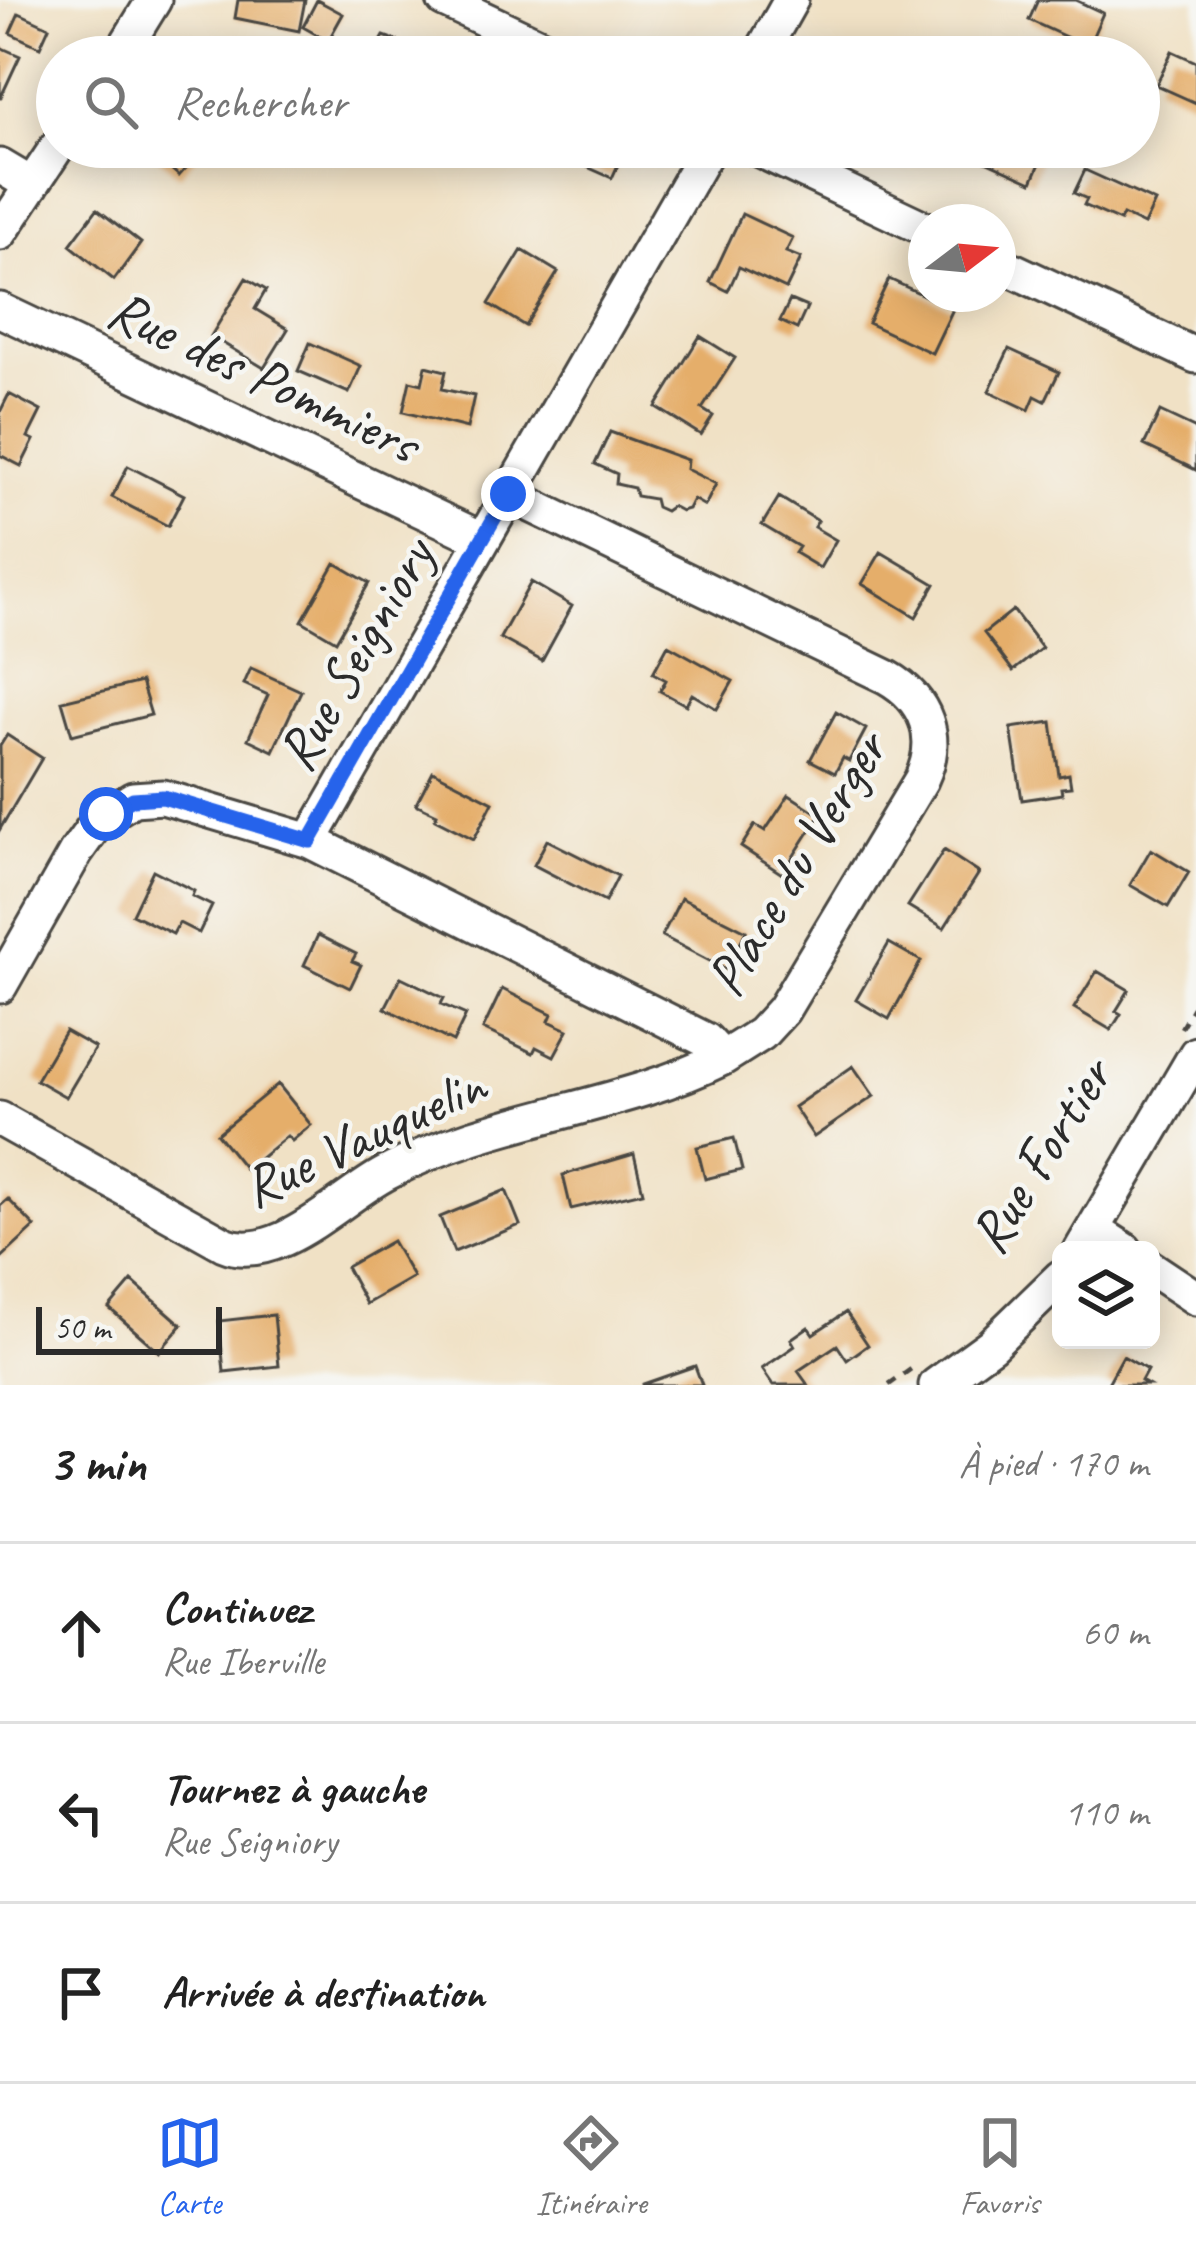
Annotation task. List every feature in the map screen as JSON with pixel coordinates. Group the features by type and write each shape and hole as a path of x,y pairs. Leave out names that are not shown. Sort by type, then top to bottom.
{"street":[{"path":"132,36 154,0"},
{"path":"444,0 520,36"},
{"path":"771,36 791,0"},
{"path":"0,166 32,184"},
{"path":"0,233 43,168"},
{"name":"Rue Seigniory","path":"310,841 697,168"},
{"path":"798,168 908,220"},
{"path":"1016,271 1196,356"},
{"name":"Rue des Pommiers","path":"0,310 482,539"},
{"name":"Place du Verger","path":"0,986 84,841 106,814 143,797 163,797 310,841 706,1040 723,1058 761,1034 783,1010 921,780 931,742 924,714 907,690 887,677 508,494"},
{"name":"Rue Fortier","path":"1087,1240 1185,1048"},
{"name":"Rue Vauquelin","path":"0,1118 224,1244 255,1250 270,1246 379,1177 445,1144 634,1091 723,1058"},
{"name":"Rue Fortier","path":"931,1372 991,1345 1052,1286"}],"path":[{"name":"Rue Fortier","path":"1185,1048 1196,1002"},
{"path":"889,1385 931,1372"}],"building":[{"path":"238,0 305,0 299,31 235,18"},
{"path":"317,0 343,14 331,36 319,36 303,27"},
{"path":"1038,0 1075,0 1103,13 1093,36 1064,36 1029,20"},
{"path":"19,13 49,27 45,36 36,36 36,45 10,33"},
{"path":"0,47 20,56 0,99"},
{"path":"1172,51 1196,62 1196,103 1160,87"},
{"path":"590,168 617,168 612,178"},
{"path":"1001,168 1038,168 1032,182"},
{"path":"1085,170 1155,202 1144,225 1123,215 1120,221 1084,205 1087,199 1074,193"},
{"path":"97,209 141,243 114,280 70,245"},
{"path":"742,214 793,238 786,252 801,258 786,289 739,267 728,291 710,282"},
{"path":"522,250 558,272 525,326 489,304"},
{"path":"246,278 266,290 255,309 288,329 264,368 211,336"},
{"path":"889,279 908,288 908,312 952,312 932,353 868,323"},
{"path":"790,300 807,307 797,329 780,321"},
{"path":"700,336 735,358 702,409 713,416 701,435 656,407"},
{"path":"310,343 361,366 349,393 298,371"},
{"path":"1009,349 1059,372 1045,401 1035,396 1029,410 989,391"},
{"path":"426,366 446,371 442,389 474,396 467,428 403,412 410,381 422,384"},
{"path":"9,394 41,411 21,466 0,455 0,412"},
{"path":"1160,412 1196,429 1196,470 1144,445"},
{"path":"610,432 687,460 686,469 716,484 705,506 693,499 688,509 672,506 665,511 656,507 654,499 636,496 634,488 616,484 617,474 595,464"},
{"path":"128,466 184,495 168,526 112,497"},
{"path":"779,497 818,521 814,527 836,540 820,568 795,553 799,547 762,525"},
{"path":"881,552 935,584 916,617 862,584"},
{"path":"335,563 369,583 336,641 302,621"},
{"path":"531,582 572,606 542,661 500,638"},
{"path":"1013,610 1042,648 1013,671 984,633"},
{"path":"668,645 733,681 717,709 692,694 686,705 660,691 666,680 653,673"},
{"path":"251,668 301,691 273,751 248,739 268,695 244,684"},
{"path":"141,682 151,715 72,735 62,701"},
{"path":"836,712 866,729 849,761 843,758 835,773 810,760"},
{"path":"1052,722 1059,776 1069,774 1071,787 1061,788 1062,794 1022,800 1011,728"},
{"path":"7,735 42,758 0,829 0,746"},
{"path":"433,771 493,802 474,839 416,804"},
{"path":"789,795 820,815 782,874 741,847 755,825 765,831"},
{"path":"547,840 618,876 605,902 534,865"},
{"path":"1151,849 1189,872 1168,907 1130,885"},
{"path":"944,850 979,873 944,928 908,906"},
{"path":"153,870 212,906 199,933 179,923 173,934 132,914"},
{"path":"681,898 746,931 727,970 662,936"},
{"path":"318,935 356,954 352,961 361,965 350,988 304,965"},
{"path":"889,943 921,961 889,1019 856,1000"},
{"path":"1097,971 1129,990 1111,1030 1074,1008"},
{"path":"401,977 466,1015 453,1042 385,1008"},
{"path":"502,989 552,1014 549,1021 568,1030 554,1056 536,1047 533,1053 483,1029"},
{"path":"65,1031 95,1048 66,1097 36,1080"},
{"path":"853,1066 874,1096 814,1137 794,1107"},
{"path":"278,1084 311,1125 292,1141 287,1136 246,1170 217,1134"},
{"path":"734,1138 742,1170 705,1179 697,1147"},
{"path":"634,1154 643,1192 571,1209 563,1175"},
{"path":"506,1190 520,1225 454,1252 440,1217"},
{"path":"8,1199 35,1227 0,1259 0,1206"},
{"path":"392,1241 413,1277 366,1304 346,1267"},
{"path":"132,1281 182,1325 159,1352 109,1308"},
{"path":"846,1312 868,1345 847,1360 837,1345 798,1371 808,1385 773,1385 762,1369 795,1346 791,1339 808,1327 813,1334"},
{"path":"274,1315 279,1366 224,1372 219,1321"},
{"path":"1123,1356 1147,1370 1141,1381 1148,1385 1107,1385"},
{"path":"695,1366 702,1385 643,1385 643,1384"}],"route":[{"path":"106,814 133,799 163,797 310,841 508,494"}]}
